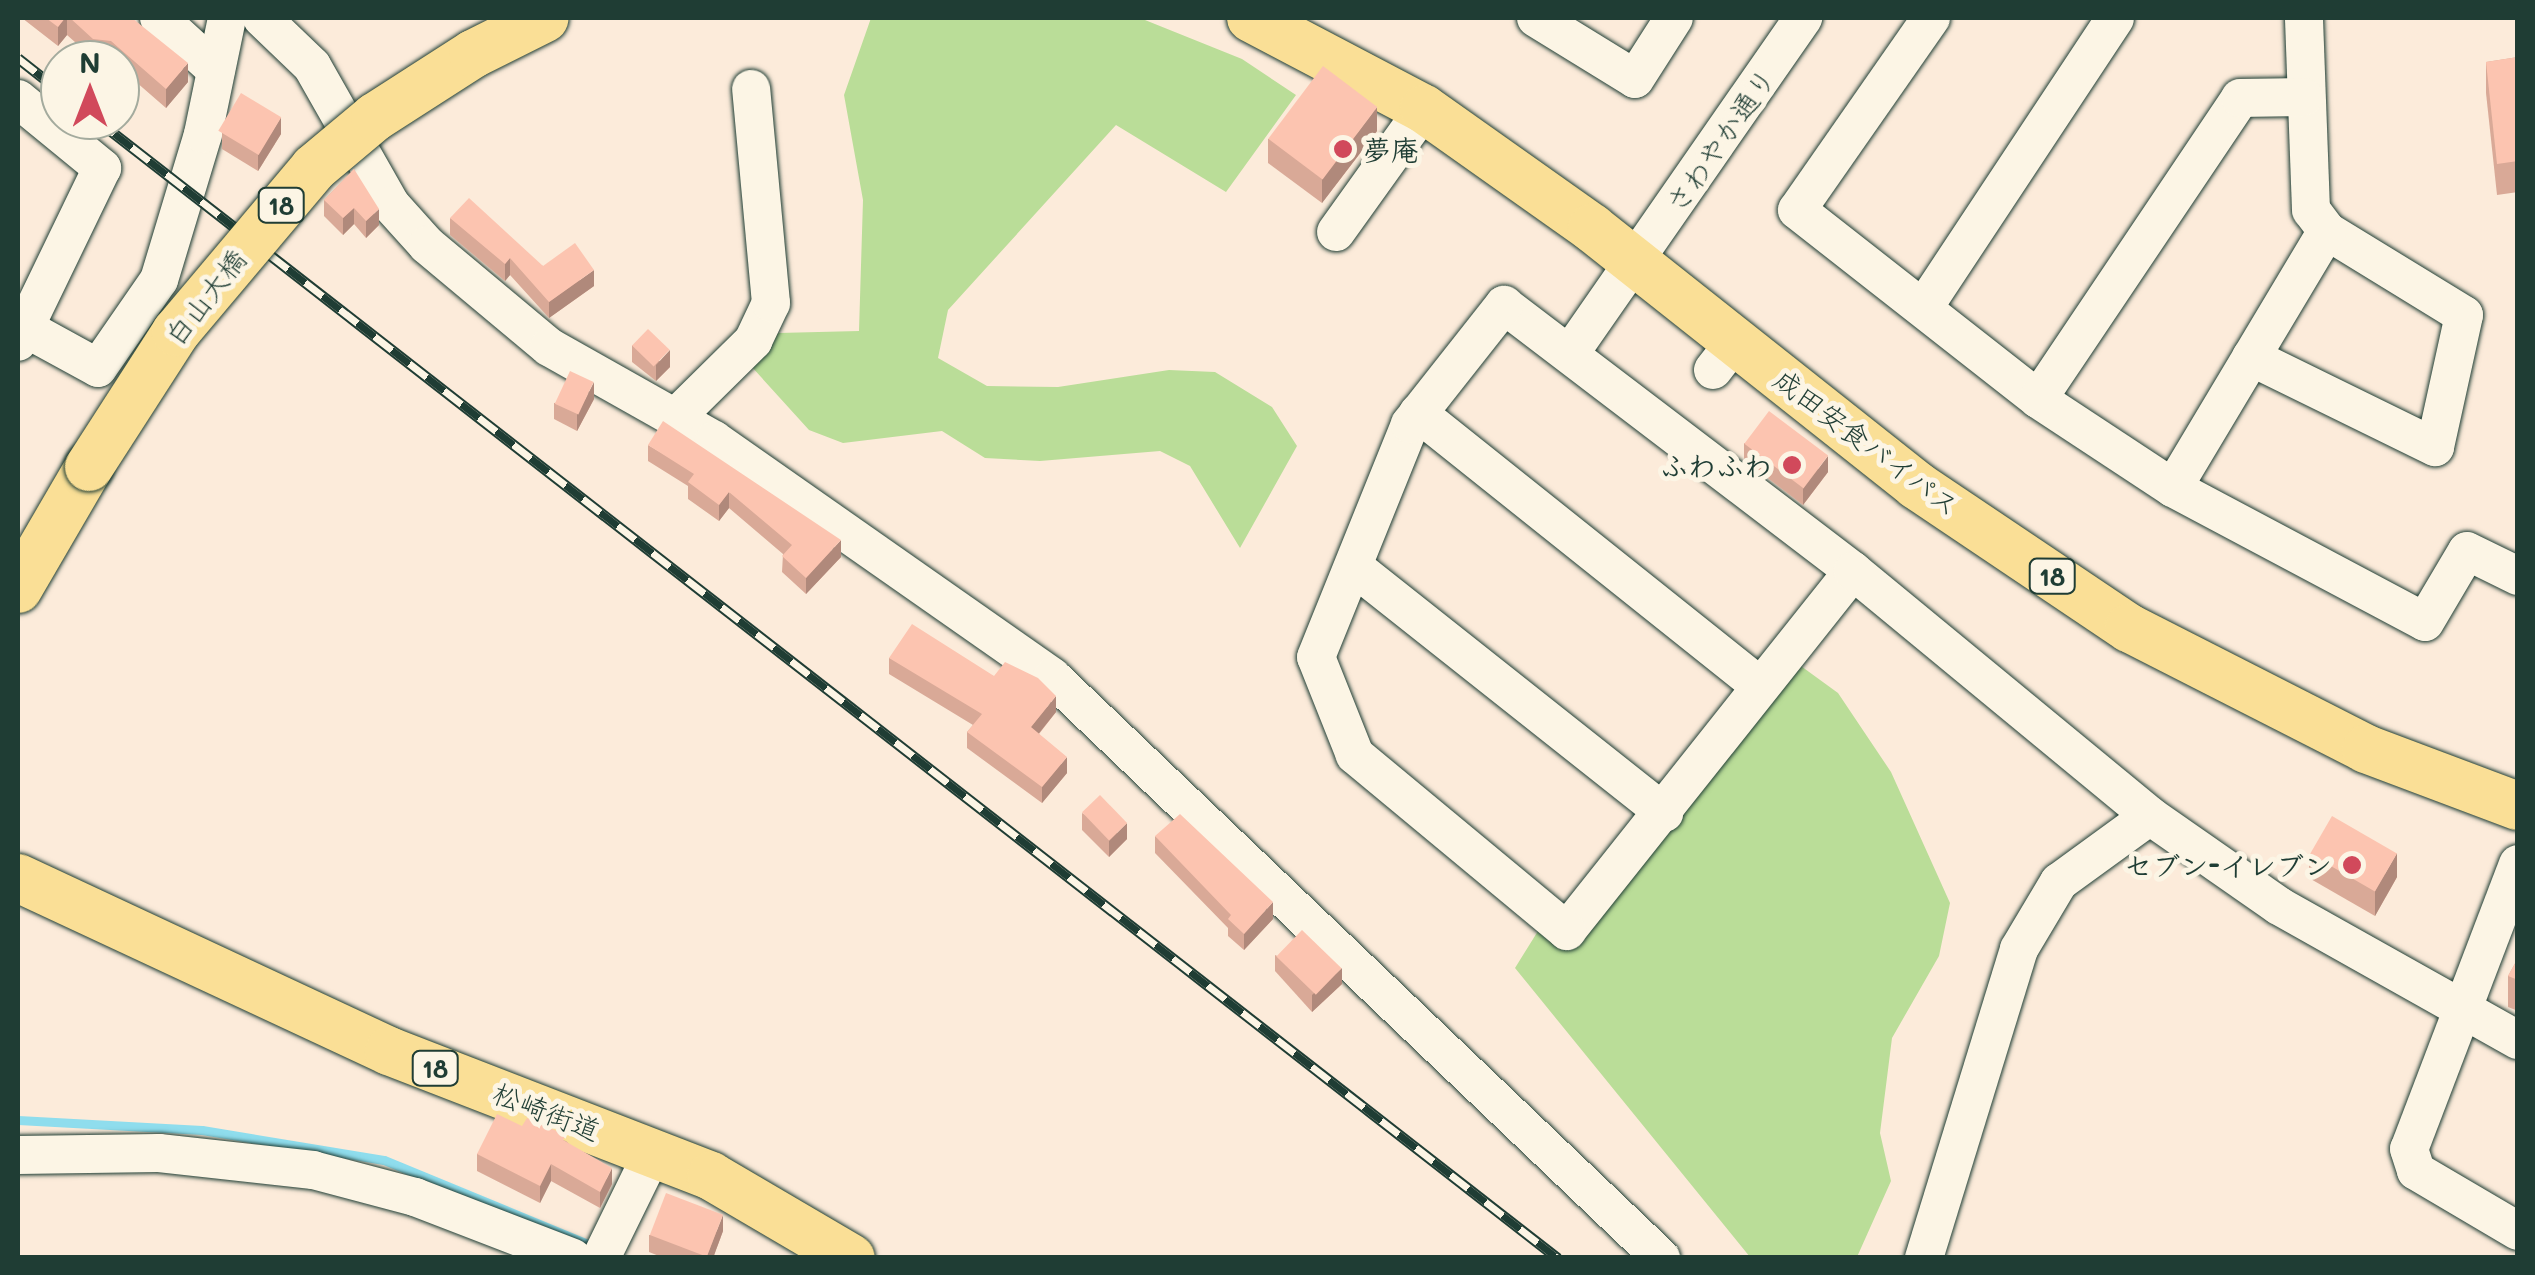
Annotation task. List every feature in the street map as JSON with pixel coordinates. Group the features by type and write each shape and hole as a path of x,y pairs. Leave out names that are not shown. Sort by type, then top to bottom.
{"main road":[{"name":"白山大橋","path":"18,589 89,467 176,332 314,168 376,117 473,54 545,18"},
{"name":"成田安食バイパス","path":"1251,18 1424,109 1636,263 1724,355 2129,628 2366,749 2518,806"},
{"name":"松崎街道","path":"18,878 389,1051 654,1152 792,1219 852,1258"}],"street":[{"path":"160,18 216,70"},
{"path":"18,99 102,168 23,320 98,368 158,280 227,18"},
{"path":"262,18 312,66 392,205 427,245 549,347 675,418 988,632 1099,716 1662,1258"},
{"path":"1536,18 1634,79 1674,18"},
{"name":"さわやか通り","path":"1571,352 1803,18"},
{"path":"1931,18 1796,210 2038,399 2172,488 2425,622 2467,551 2518,576"},
{"path":"1924,307 2115,18"},
{"path":"2251,357 2435,447 2464,315 2326,231 2311,210 2304,18"},
{"path":"675,418 752,340 771,303 751,89"},
{"path":"2038,399 2240,98 2304,97"},
{"path":"1336,232 1424,109"},
{"path":"2172,488 2326,231"},
{"path":"1853,572 1757,684 1664,812 1567,930 1355,754 1316,657 1418,413 1504,304 1853,572 2150,816 2279,906 2518,1040"},
{"path":"1418,413 1757,684"},
{"path":"1354,567 1664,812"},
{"path":"1924,1258 2019,949 2059,882 2150,816"},
{"path":"2504,1258 2517,1231 2416,1171 2409,1149 2457,1009 2518,864"},
{"path":"607,1246 654,1152"},
{"path":"18,1154 159,1153 313,1170 415,1198 573,1258"}],"green space":[{"path":"871,18 1140,18 1242,59 1296,95 1226,192 1116,125 948,310 938,358 987,386 1058,387 1169,370 1215,372 1272,407 1297,446 1240,548 1190,466 1160,451 1040,461 985,458 942,431 843,443 809,430 751,366 778,333 859,331 863,200 844,95"},
{"path":"1794,661 1838,693 1891,772 1950,903 1939,956 1892,1038 1880,1133 1891,1181 1857,1257 1750,1257 1515,968 1543,923 1572,950"}],"building":[{"path":"46,18 65,18 58,27"},
{"path":"70,18 132,18 188,63 166,89 140,66 140,40 93,39"},
{"path":"2518,57 2518,161 2497,164 2486,62"},
{"path":"1323,66 1377,107 1323,180 1268,139"},
{"path":"241,93 281,117 259,155 218,131"},
{"path":"354,169 379,209 366,221 354,208 343,218 324,200"},
{"path":"469,198 543,266 575,243 594,270 549,302 510,258 505,264 450,218"},
{"path":"648,329 670,350 654,366 632,346"},
{"path":"570,371 594,382 578,415 555,404"},
{"path":"1769,411 1828,456 1803,488 1744,444"},
{"path":"663,421 841,540 806,578 782,556 792,545 729,492 719,505 688,482 694,474 648,445"},
{"path":"912,624 994,676 1005,662 1038,678 1056,696 1031,727 1067,757 1042,787 967,732 982,714 889,658"},
{"path":"1100,795 1127,823 1109,840 1082,812"},
{"path":"1180,814 1273,902 1244,934 1228,919 1231,915 1155,836"},
{"path":"2332,816 2397,854 2375,892 2310,854"},
{"path":"1302,930 1342,968 1316,995 1276,957"},
{"path":"2518,958 2518,980 2508,976"},
{"path":"497,1114 522,1126 527,1118 566,1135 563,1140 612,1168 600,1192 551,1164 540,1186 477,1154"},
{"path":"666,1193 723,1215 707,1257 650,1235"}],"waterway":[{"path":"18,1120 202,1130 384,1160 595,1247"}],"railway":[{"path":"18,58 40,75"},
{"path":"123,140 1558,1258"}],"place":[{"name":"夢庵","path":"1343,149"},
{"name":"ふわふわ","path":"1792,465"},
{"name":"セブン-イレブン","path":"2352,865"}]}
